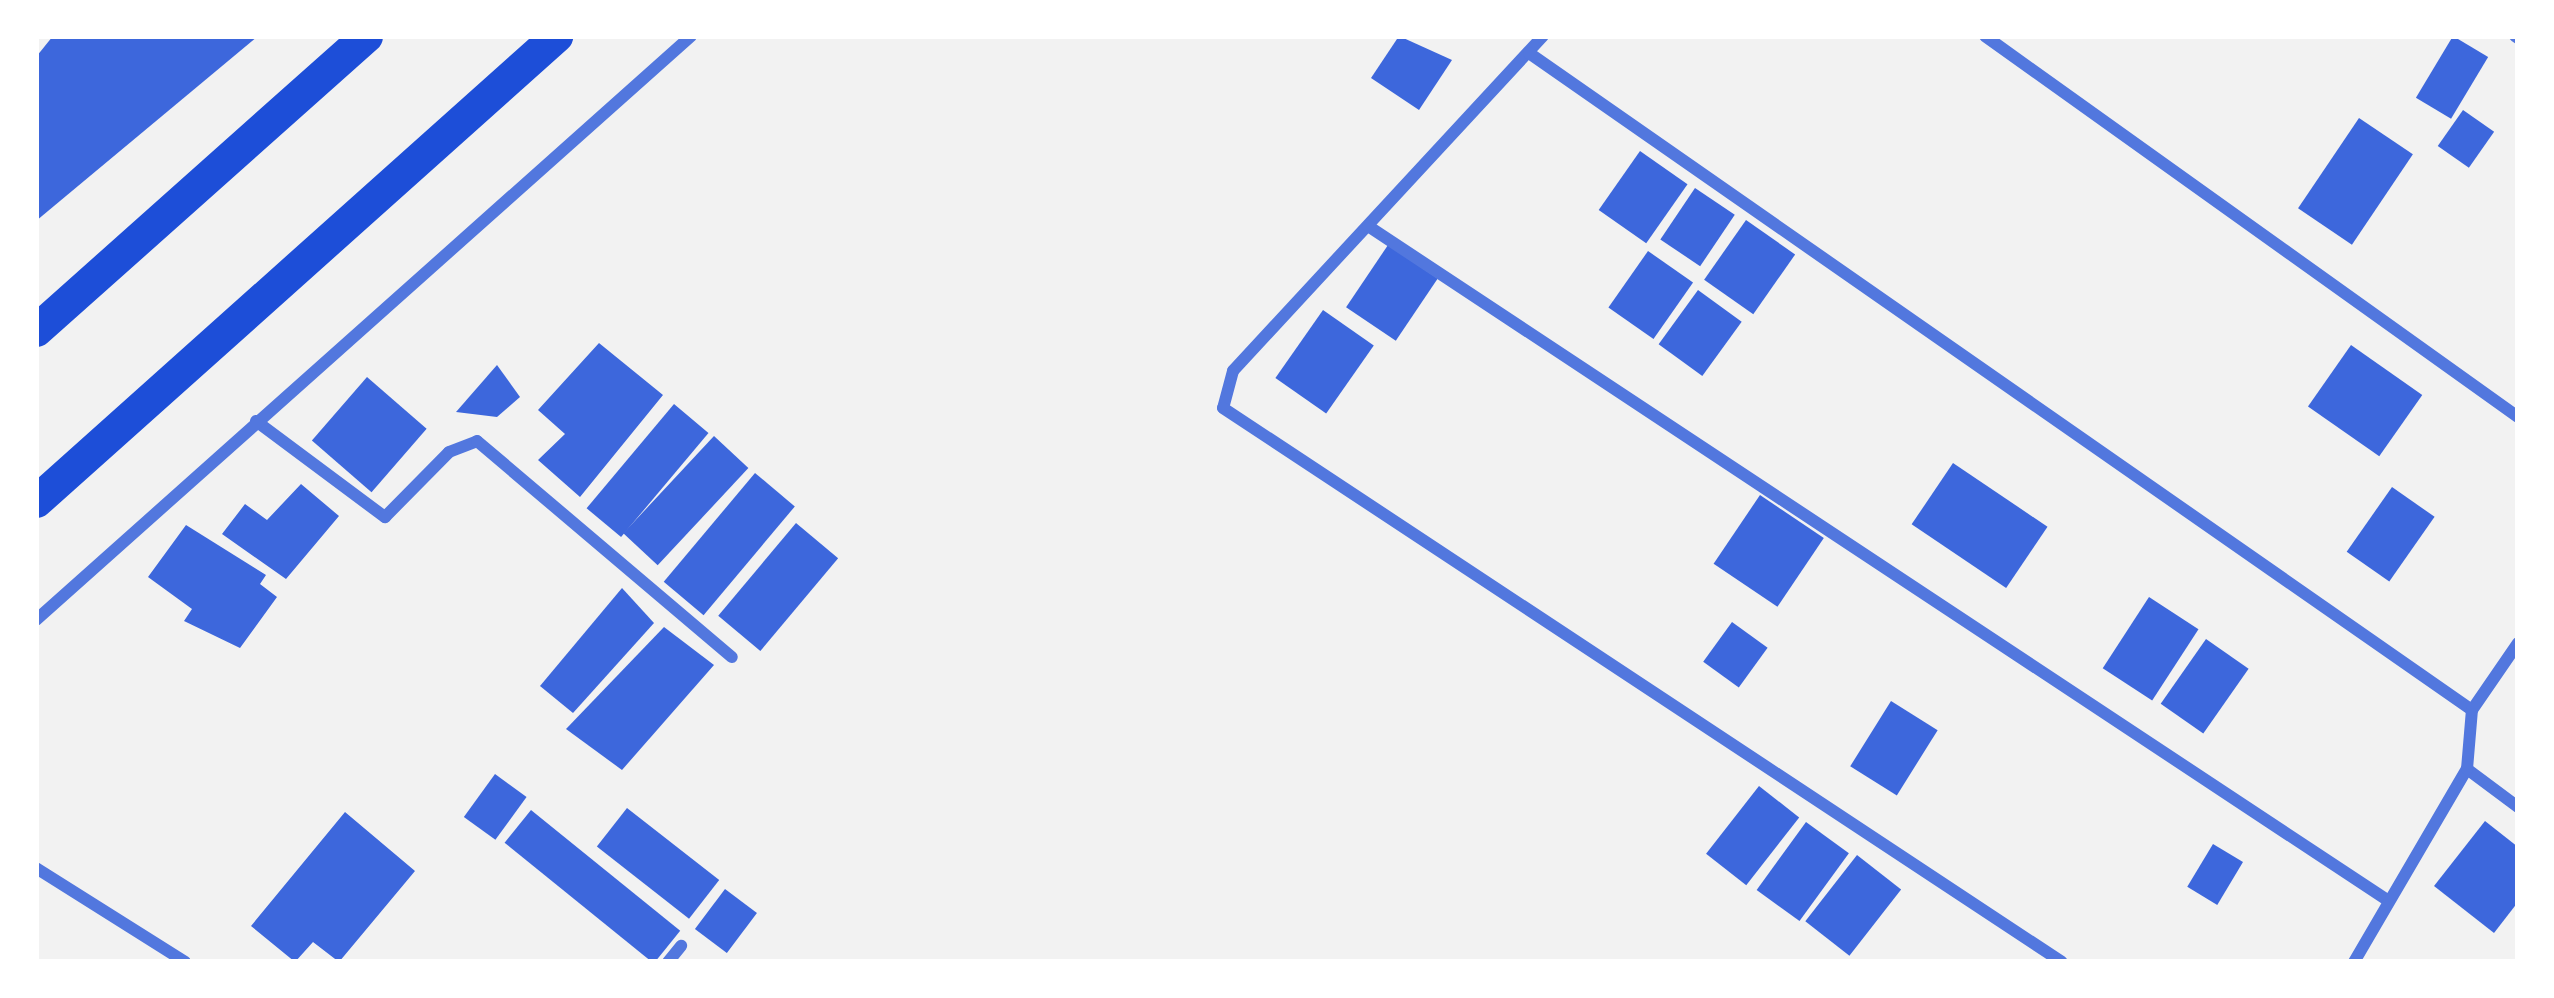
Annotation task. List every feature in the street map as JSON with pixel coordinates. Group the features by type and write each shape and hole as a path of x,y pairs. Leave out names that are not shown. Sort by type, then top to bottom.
{"highway":[{"path":"36,330 366,36"},
{"path":"36,501 556,36"}],"street":[{"path":"36,620 692,36"},
{"path":"1544,36 1233,371 1223,408 2062,962"},
{"path":"1985,36 2518,417"},
{"path":"1529,53 2472,710"},
{"path":"1368,226 2386,901"},
{"path":"256,421 386,517 449,452 477,442 732,657"},
{"path":"2354,962 2467,770 2472,710 2518,643"},
{"path":"2467,770 2518,807"},
{"path":"36,868 185,962"},
{"path":"668,962 680,946"}],"building":[{"path":"53,36 258,36 36,221 36,57"},
{"path":"1399,36 1452,60 1419,110 1371,78"},
{"path":"2453,36 2488,57 2451,119 2416,98"},
{"path":"2463,110 2494,132 2469,168 2438,146"},
{"path":"2359,118 2413,154 2352,245 2298,208"},
{"path":"1640,151 1688,184 1646,243 1599,210"},
{"path":"1695,188 1735,215 1700,266 1660,239"},
{"path":"1746,220 1795,254 1753,314 1704,280"},
{"path":"1388,245 1438,279 1396,341 1346,307"},
{"path":"1648,251 1693,283 1653,339 1608,308"},
{"path":"1698,290 1742,322 1702,376 1659,344"},
{"path":"1323,310 1374,346 1326,414 1275,378"},
{"path":"599,343 663,395 580,497 538,460 565,434 538,410"},
{"path":"2351,345 2422,395 2379,456 2308,406"},
{"path":"497,365 520,397 497,417 456,412"},
{"path":"367,377 427,429 372,492 312,440"},
{"path":"674,404 708,433 621,537 587,508"},
{"path":"714,436 748,468 658,565 623,533"},
{"path":"1953,463 2048,527 2006,588 1912,524"},
{"path":"755,473 795,506 704,615 664,582"},
{"path":"301,484 339,516 286,579 222,534 245,504 267,520"},
{"path":"2392,487 2435,517 2389,582 2347,552"},
{"path":"1760,495 1824,538 1777,607 1714,564"},
{"path":"796,523 838,558 760,651 718,616"},
{"path":"186,525 266,575 260,584 277,597 240,648 184,621 192,609 148,577"},
{"path":"622,588 654,623 573,713 540,686"},
{"path":"2149,597 2198,629 2152,700 2103,668"},
{"path":"1732,622 1768,648 1739,688 1703,662"},
{"path":"664,627 714,665 622,770 566,729"},
{"path":"2206,639 2249,669 2203,734 2161,704"},
{"path":"1891,701 1938,730 1897,795 1850,766"},
{"path":"495,774 527,797 495,840 464,817"},
{"path":"1759,786 1799,817 1746,885 1706,854"},
{"path":"627,808 719,880 689,919 597,847"},
{"path":"531,810 680,931 652,962 505,843"},
{"path":"345,812 415,871 339,962 313,942 295,962 251,926"},
{"path":"2485,821 2518,847 2518,902 2494,933 2434,886"},
{"path":"1806,822 1849,853 1800,921 1757,890"},
{"path":"2213,844 2243,862 2217,905 2187,887"},
{"path":"1857,855 1901,889 1849,956 1805,921"},
{"path":"725,889 757,913 727,953 695,929"}]}
